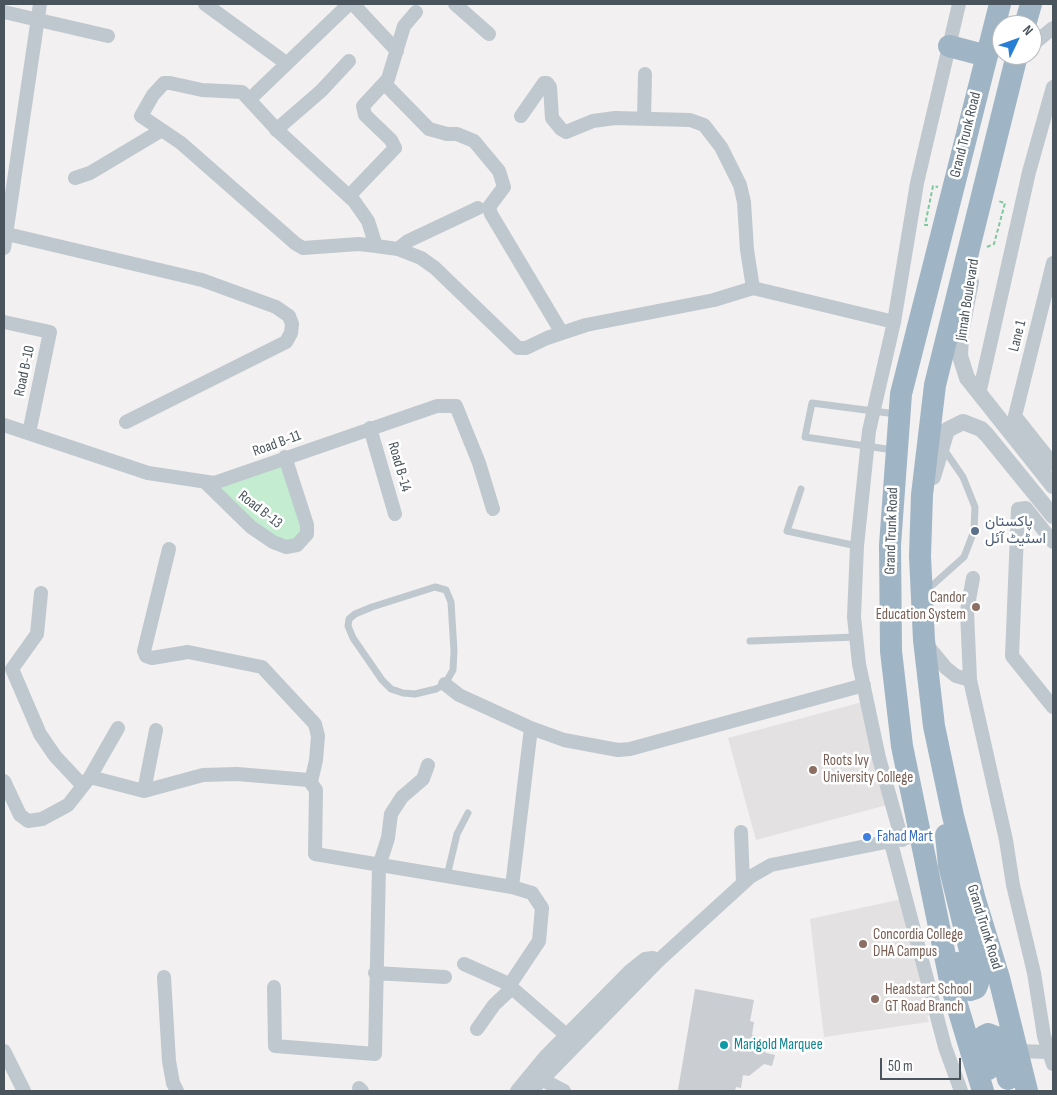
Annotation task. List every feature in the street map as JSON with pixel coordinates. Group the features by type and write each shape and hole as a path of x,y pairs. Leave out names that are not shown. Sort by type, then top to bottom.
{"highway":[{"name":"Grand Trunk Road","path":"983,1091 908,839 902,746 891,651 890,545 901,394 1000,4"},
{"path":"949,46 987,56"},
{"name":"Grand Trunk Road","path":"1017,65 935,385 922,495 920,556 924,640 933,717 947,790 975,900 999,978 1027,1091"},
{"path":"908,839 938,894 961,979 966,988 974,990 978,983 946,846 947,790"},
{"path":"994,1091 982,1050 984,1036 988,1034 996,1037 1012,1091"}],"street":[{"path":"4,248 40,4"},
{"path":"205,4 286,63"},
{"path":"250,100 286,63 349,4"},
{"path":"354,4 398,51"},
{"path":"455,4 489,34"},
{"path":"960,4 917,183 894,322 868,446 857,546 854,617 864,684 879,758 908,839 945,1048 961,1091"},
{"path":"4,12 108,36"},
{"path":"349,196 395,148 391,140 365,115 364,106 385,84 398,51 406,23 416,12"},
{"path":"1042,37 1053,28"},
{"path":"276,130 321,92 349,61"},
{"path":"644,119 645,74"},
{"path":"521,116 544,82 550,87 552,118 560,129 566,132 599,120 690,120 704,125 735,172 744,202 747,250 753,288"},
{"path":"376,246 365,216 349,196 276,130 242,92 202,90 164,83 153,95 141,116 181,143 284,235 303,248 359,244 398,249 421,258 435,268 518,348 526,348 562,333 610,319 714,300 753,288 894,322"},
{"path":"385,84 429,129 447,134 457,134 474,141 499,171 504,187 489,207 490,214 562,333"},
{"path":"979,394 1029,172 1053,87"},
{"path":"75,178 90,173 162,130"},
{"name":"Jinnah Boulevard","path":"980,203 976,253 960,333 960,348 966,378 1048,468 1053,486"},
{"path":"398,249 408,242 478,208"},
{"path":"7,234 202,280 276,306 289,316 292,324 291,333 286,342 126,422"},
{"name":"Lane 1","path":"1048,468 1015,416 1053,263"},
{"name":"Road B-10","path":"4,322 50,332 28,433"},
{"name":"Road B-11","path":"4,425 148,473 214,483 437,406 456,406 479,463 492,509"},
{"path":"920,556 925,518 941,445 947,430 955,424 963,422 981,429 1053,516"},
{"name":"Road B-14","path":"370,428 395,514"},
{"name":"Road B-13","path":"206,483 232,511 258,532 273,542 286,547 297,545 307,534 307,525 285,457"},
{"path":"1035,493 1048,468"},
{"path":"1053,542 1026,508 1018,509 1012,656 1053,707"},
{"path":"169,549 144,651 146,656 152,658 188,652 262,667 315,724 318,736 316,760 310,782"},
{"path":"973,578 967,610 970,680 1006,840 1013,885 1034,973 1051,1058 1016,1052"},
{"path":"41,593 37,634 12,669 40,734 55,756 86,782 144,791 203,775 237,774 310,782 316,790 315,854 512,887 532,893 542,908 541,932 534,951 511,987 494,1005 477,1029"},
{"path":"924,640 946,668 956,676 970,680"},
{"path":"445,684 459,695 531,728 564,740 606,749 630,749 864,684"},
{"path":"4,780 20,815 28,821 42,819 68,805 86,782 118,728"},
{"path":"512,887 531,728"},
{"path":"144,791 156,730"},
{"path":"274,987 275,1046 375,1054 375,973 379,866 388,838 390,814 402,797 423,779 428,765"},
{"path":"741,832 742,882"},
{"path":"517,1091 742,882 771,865 908,839"},
{"path":"464,964 511,987 571,1039"},
{"path":"375,973 445,978"},
{"path":"164,977 168,1061 173,1083 177,1091"},
{"path":"531,1091 543,1080 571,1039"},
{"path":"4,1051 18,1088"},
{"path":"543,1080 564,1091"}],"lane":[{"path":"896,450 805,437 812,403 900,414"},
{"path":"922,594 964,557 974,530 975,507 963,478 941,445"},
{"path":"801,489 788,531 857,546"},
{"path":"435,587 446,590 451,602 454,651 453,670 445,684 436,689 416,694 402,693 391,689 382,680 353,638 348,626 349,620 355,614 372,607 435,587"},
{"path":"750,641 856,637"},
{"path":"447,876 457,834 468,813"}],"path":[{"path":"925,225 933,186"},
{"path":"994,244 1005,203"}],"shaded area":[{"name":"Roots Ivy University College","path":"870,700 898,802 756,840 728,738"},
{"path":"902,899 933,1013 927,1016 929,1022 824,1037 810,919"}],"green space":[{"path":"284,460 305,525 295,544 274,540 215,485"}],"building":[{"name":"Marigold Marquee","path":"695,989 754,1000 750,1021 754,1022 752,1035 757,1036 766,1053 775,1055 772,1066 764,1064 749,1076 743,1075 741,1088 736,1087 735,1091 678,1090"}],"place":[{"name":"پاکستان اسٹیٹ آئل","path":"975,531"},
{"name":"Candor Education System","path":"976,607"},
{"name":"Roots Ivy University College","path":"813,770"},
{"name":"Fahad Mart","path":"867,837"},
{"name":"Concordia College DHA Campus","path":"863,944"},
{"name":"Headstart School GT Road Branch","path":"875,999"},
{"name":"Marigold Marquee","path":"724,1045"}]}
